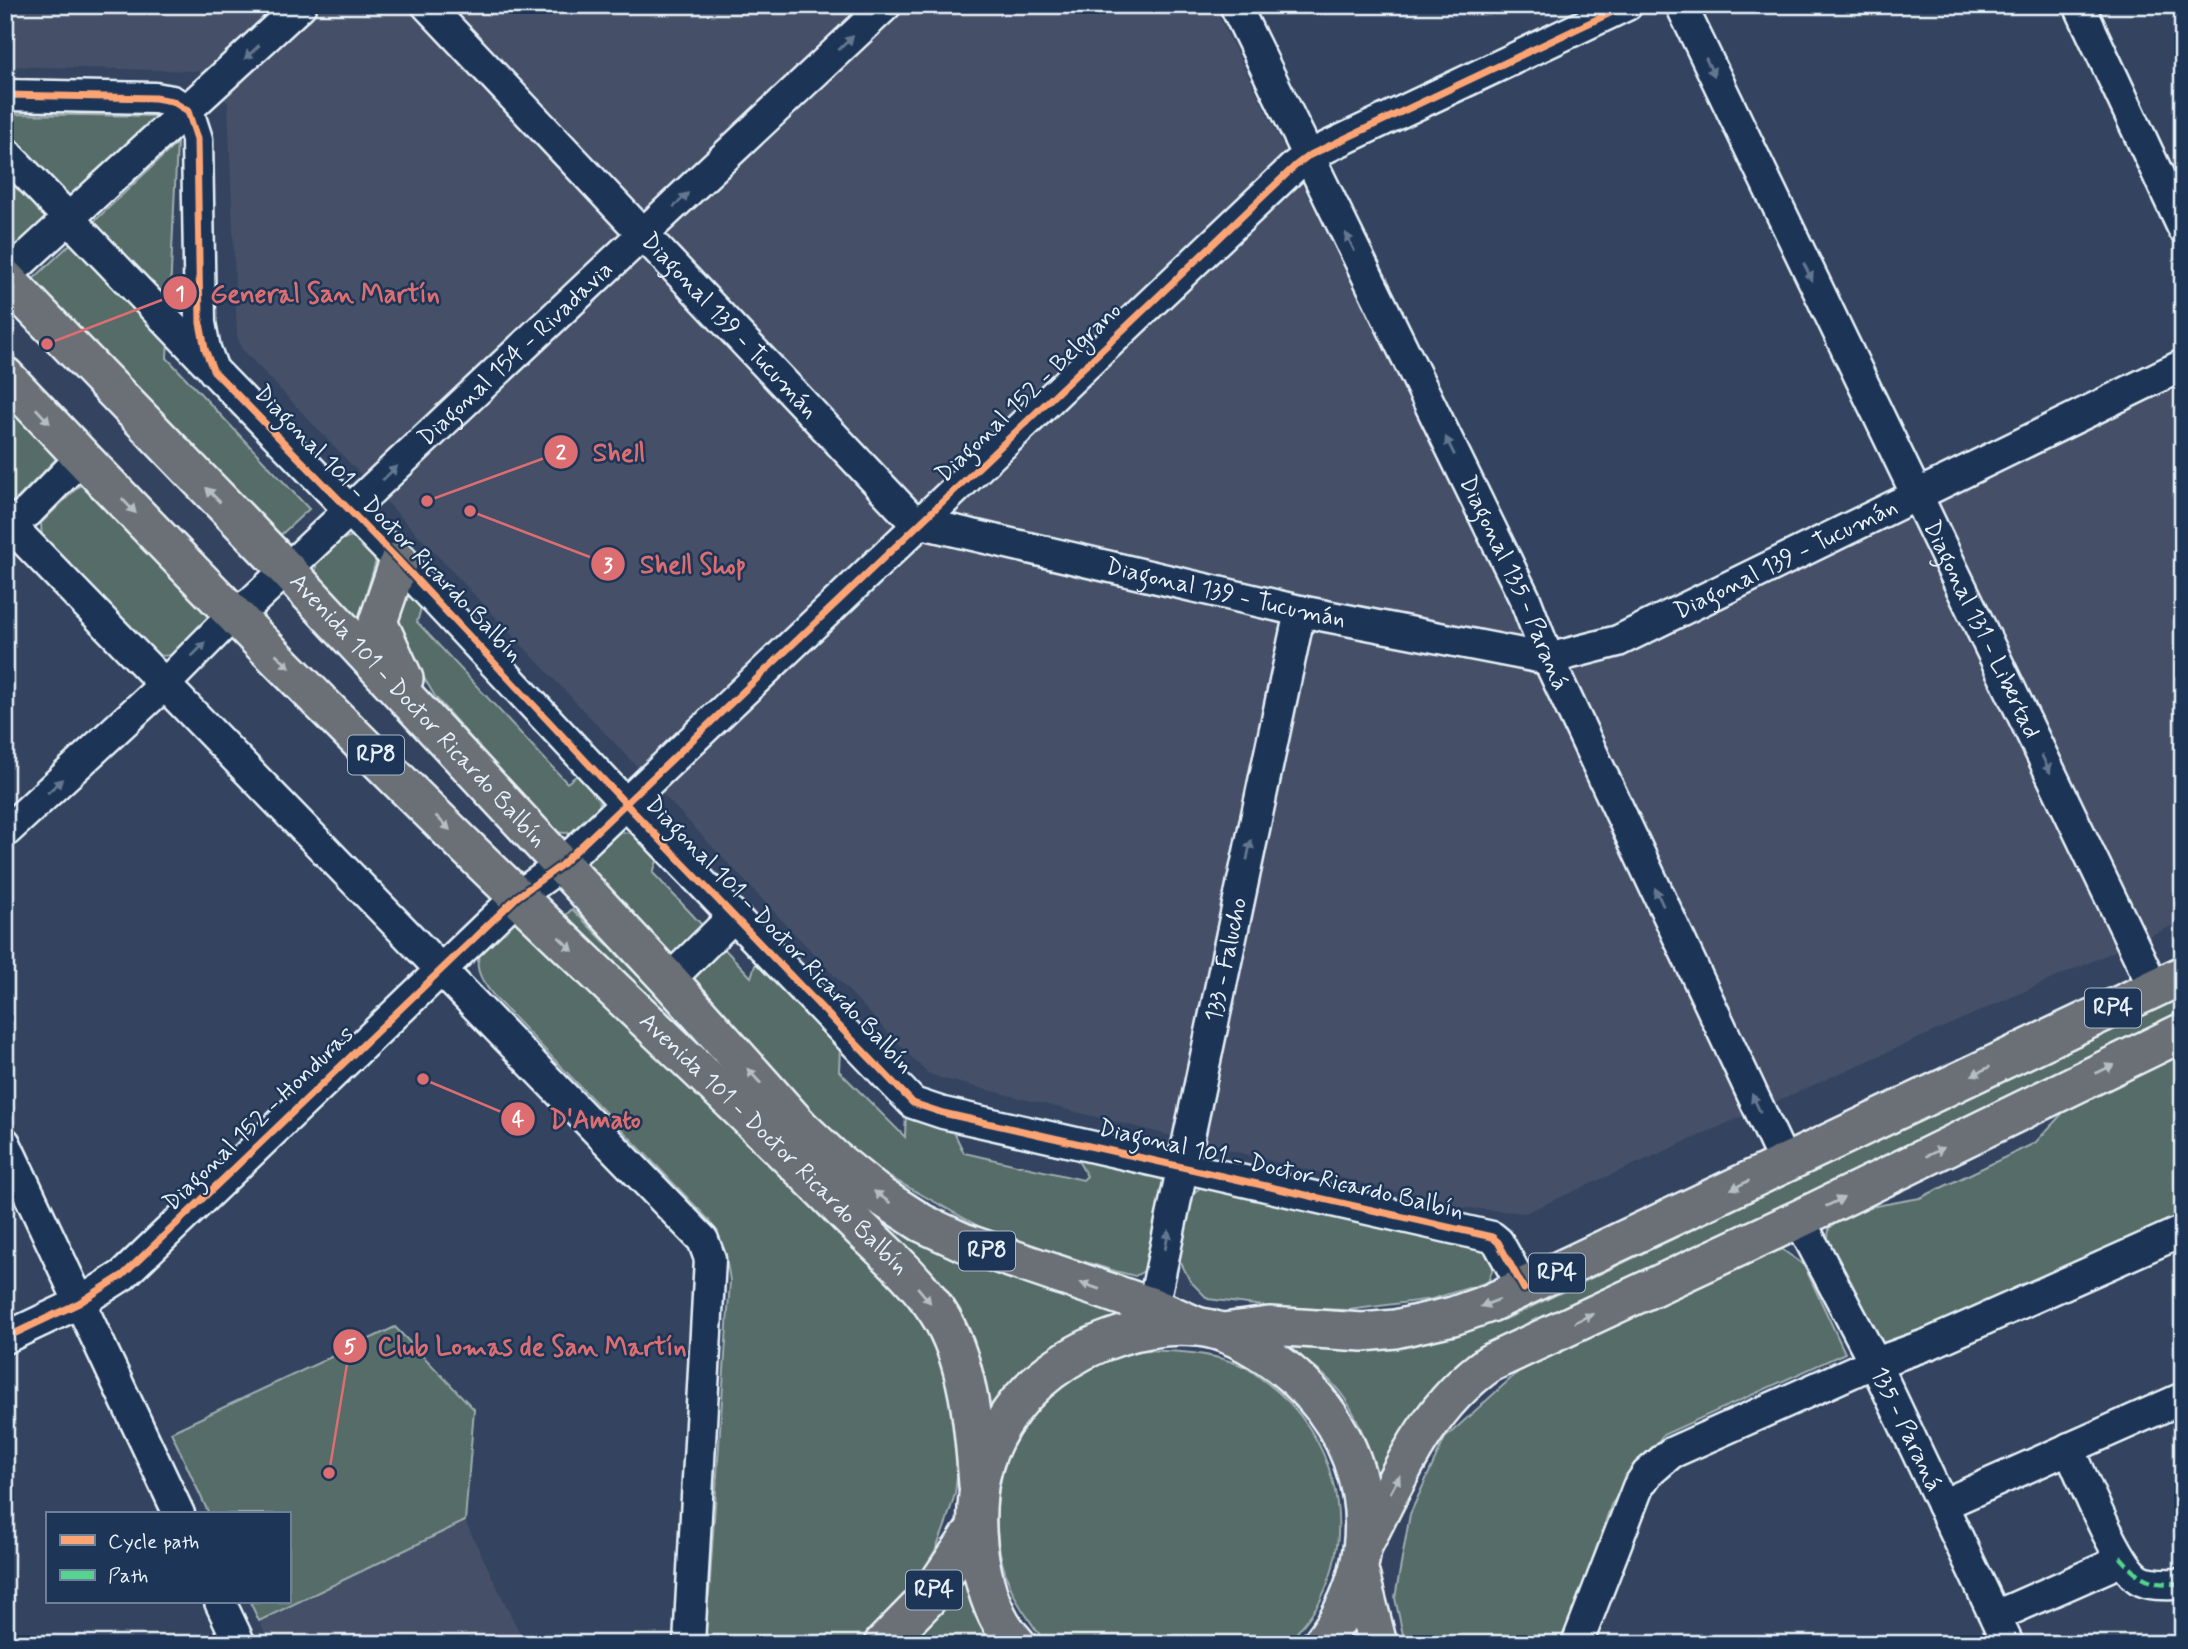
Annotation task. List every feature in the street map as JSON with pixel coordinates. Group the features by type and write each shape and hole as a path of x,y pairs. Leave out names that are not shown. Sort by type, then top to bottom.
{"main road":[{"name":"Avenida 101 - Doctor Ricardo Balbín","path":"5,278 287,570 800,1126 880,1196 922,1223 963,1242 1153,1307 1211,1330"},
{"name":"Avenida 101 - Doctor Ricardo Balbín","path":"5,376 517,897 809,1176 937,1310 960,1363 976,1450 978,1485"},
{"path":"399,561 378,622 412,704"},
{"name":"RP4","path":"1017,1644 985,1586 975,1529 978,1485 997,1432 1031,1386 1077,1352 1131,1333 1160,1327 1211,1330 1269,1326 1363,1332 1395,1329 1453,1316 1524,1289 2169,981"},
{"name":"RP4","path":"1321,1644 1339,1622 1361,1557 1422,1434 1447,1399 1472,1376 1522,1347 1800,1219 2183,1032"},
{"name":"RP4","path":"1211,1330 1269,1357 1304,1383 1333,1417 1352,1457 1360,1489 1361,1557"},
{"name":"RP4","path":"883,1644 928,1598 975,1529"},
{"path":"1361,1557 1378,1644"}],"street":[{"path":"5,278 301,5"},
{"name":"Diagonal 139 - Tucumán","path":"427,5 908,515 921,523 1300,611 1548,659 1618,641 2183,365"},
{"name":"Diagonal 154 - Rivadavia","path":"5,832 164,685 235,613 287,570 886,5"},
{"name":"Diagonal 135 - Paraná","path":"1235,5 1525,599 1548,659 1785,1164"},
{"name":"Diagonal 152 - Belgrano","path":"517,897 560,866 1308,156 1627,5"},
{"name":"Diagonal 131 - Libertad","path":"1681,5 1915,496 2169,981"},
{"path":"2079,5 2183,228"},
{"path":"5,95 155,99 172,101 188,111"},
{"name":"Diagonal 101 - Doctor Ricardo Balbín","path":"188,111 197,139 200,323 205,349 213,370"},
{"name":"Diagonal 101 - Doctor Ricardo Balbín","path":"5,152 399,561 625,803 913,1103 943,1113 1492,1237 1498,1242 1524,1289"},
{"path":"82,457 28,512 7,523 704,1240 710,1259 689,1644"},
{"name":"133 - Falucho","path":"1153,1307 1300,611"},
{"name":"Diagonal 152 - Honduras","path":"5,1338 79,1303 123,1275 517,897"},
{"path":"669,981 734,916"},
{"path":"5,1143 178,1512"},
{"name":"135 - Paraná","path":"1800,1219 1875,1363 2008,1644"},
{"path":"1577,1644 1638,1488 1659,1462 1671,1453 1875,1363 1931,1343 2183,1231"},
{"path":"1942,1505 2183,1398"},
{"path":"2069,1448 2120,1557 2139,1578 2154,1583 2183,1584"},
{"path":"1996,1616 2116,1563 2120,1557"},
{"path":"221,1604 240,1644"}],"shaded area":[{"path":"5,5 1213,5 1550,683 2183,384 2183,921 1525,1213 1457,1207 928,1073 241,348 237,335 228,103 198,71 5,66"},
{"path":"465,1521 525,1644 270,1644 259,1621"}],"green space":[{"path":"5,114 157,116 7,257"},
{"path":"177,143 167,358 309,509 273,542 28,284"},
{"path":"5,400 59,456 9,507 5,503"},
{"path":"87,483 214,613 182,650 165,656 155,655 42,541 41,523 79,486"},
{"path":"354,535 378,554 365,598 366,626 316,574 316,562 341,540"},
{"path":"412,586 424,598 417,622 567,783 584,770 600,798 599,812 579,830 567,833 553,831 436,698 392,624 394,604"},
{"path":"618,832 635,833 660,852 653,873 751,977 758,957 840,1047 839,1071 905,1137 906,1111 950,1124 964,1153 1083,1180 1087,1176 1074,1154 1158,1176 1167,1185 1151,1267 1135,1276 991,1233 879,1171 826,1128 581,866"},
{"path":"572,909 688,1026 998,1272 1131,1317 983,1428 972,1350 801,1154 566,915"},
{"path":"510,922 519,922 878,1254 951,1366 959,1459 955,1494 945,1526 936,1549 910,1593 859,1644 698,1644 709,1594 730,1281 725,1256 709,1220 486,986 480,975 479,958 483,950"},
{"path":"2183,995 2183,1016 1515,1334 1434,1396 1404,1432 1378,1480 1364,1436 1345,1399 1317,1369 1276,1345 1337,1349 1393,1346 1450,1335 1508,1318"},
{"path":"2183,1054 2183,1226 1886,1346 1866,1331 1827,1247 1829,1228 1859,1209 1920,1198 2035,1143 2072,1103"},
{"path":"1201,1187 1485,1251 1494,1265 1488,1282 1432,1299 1349,1310 1279,1308 1208,1299 1190,1281 1178,1257 1190,1196"},
{"path":"1776,1245 1804,1265 1845,1353 1663,1435 1611,1505 1564,1644 1405,1644 1395,1598 1410,1514 1445,1438 1519,1371"},
{"path":"395,1327 474,1409 465,1521 259,1621 251,1604 290,1604 290,1512 208,1512 171,1432"},
{"path":"1141,1350 1207,1355 1248,1369 1290,1403 1309,1427 1323,1453 1333,1482 1338,1512 1332,1572 1320,1601 1288,1644 1048,1644 1013,1592 997,1535 997,1505 1002,1475 1026,1420 1046,1397 1067,1380 1091,1368"},
{"path":"964,1572 999,1644 897,1644"}],"marked path":[{"path":"2120,1557 2147,1580 2183,1584"}],"cycle path":[{"path":"5,1338 79,1303 123,1275 517,897 560,866 1296,165 1308,156 1627,5"},
{"path":"5,95 155,98 172,101 188,111 197,139 200,323 205,349 213,370 399,561 625,803 913,1103 943,1113 1492,1237 1498,1242 1524,1289"}],"place":[{"name":"General San Martín","path":"47,344"},
{"name":"Shell","path":"427,501"},
{"name":"Shell Shop","path":"470,511"},
{"name":"D'Amato","path":"423,1079"},
{"name":"Club Lomas de San Martín","path":"329,1473"}]}
